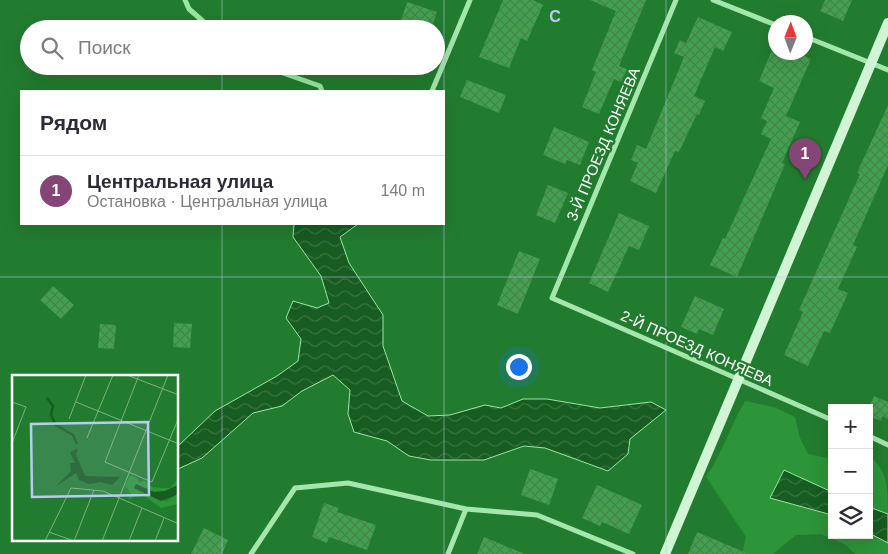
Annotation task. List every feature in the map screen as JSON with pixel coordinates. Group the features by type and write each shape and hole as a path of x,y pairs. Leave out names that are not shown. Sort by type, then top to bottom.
{"street":[{"path":"445,60 470,0"},
{"name":"3-Й ПРОЕЗД КОНЯЕВА","path":"552,298 676,0"},
{"path":"713,0 768,22"},
{"path":"665,554 888,23"},
{"path":"813,40 888,70"},
{"path":"432,90 439,75"},
{"name":"2-Й ПРОЕЗД КОНЯЕВА","path":"552,298 828,418"},
{"path":"873,438 888,444"},
{"path":"251,554 295,488 348,483 466,509 537,515 633,554"},
{"path":"448,554 466,509"}],"shaded area":[{"path":"745,401 774,407 795,417 800,438 808,454 828,458 828,490 822,488 770,498 828,514 828,537 821,534 796,535 773,554 742,554 746,537 706,477"},
{"path":"873,459 880,467 886,481 888,514 873,508"},
{"path":"873,535 888,543 888,554 855,554 846,545 832,539 873,539"}],"water":[{"path":"294,225 357,225 340,237 349,263 383,315 383,346 402,401 428,416 450,415 485,405 501,408 523,399 547,399 600,408 651,402 666,410 630,439 628,454 608,471 545,448 524,446 484,460 431,460 409,456 387,441 354,432 348,414 350,390 333,375 302,391 282,406 253,413 202,458 179,469 179,445 215,411 277,376 298,361 301,339 286,318 293,301 317,308 329,303 321,276 293,237"},
{"path":"784,470 828,490 828,514 770,498"},
{"path":"873,508 888,514 888,543 873,535"}],"building":[{"path":"503,0 533,0 543,5 527,41 521,38 509,68 479,57"},
{"path":"590,0 646,0 619,66 627,69 621,82 614,79 599,114 582,107 596,72 592,70 616,11"},
{"path":"825,0 852,0 843,21 820,11"},
{"path":"407,2 437,12 434,20 401,20"},
{"path":"698,17 732,32 723,51 715,47 694,96 705,101 679,152 675,151 656,193 630,181 638,163 631,160 637,145 646,149 684,57 674,53 680,40 686,43"},
{"path":"768,59 811,60 786,116 800,122 782,163 785,164 737,277 710,265 723,238 725,239 771,139 761,134 767,121 761,118 774,88 759,81"},
{"path":"467,80 506,95 499,113 460,97"},
{"path":"888,105 888,165 853,245 857,247 838,289 848,293 830,333 824,331 808,366 784,355 803,312 799,310 860,174 857,173"},
{"path":"554,127 589,142 580,165 567,160 565,164 543,155"},
{"path":"548,185 568,193 555,223 536,215"},
{"path":"619,213 649,226 639,250 629,246 608,292 589,283"},
{"path":"519,251 540,259 518,314 497,305"},
{"path":"53,286 74,305 61,319 40,300"},
{"path":"695,296 724,309 713,335 699,329 697,334 681,327"},
{"path":"174,323 192,324 190,348 173,347"},
{"path":"100,324 116,325 114,349 98,348"},
{"path":"874,396 888,402 888,419 883,416 881,421 873,418 873,404 870,404"},
{"path":"530,469 558,479 549,505 521,495"},
{"path":"597,485 642,505 629,534 602,522 600,526 582,518"},
{"path":"324,503 339,508 337,512 376,525 367,550 329,537 327,543 312,537"},
{"path":"204,528 228,540 222,554 191,554"},
{"path":"697,532 749,554 688,554"},
{"path":"484,537 525,554 477,554"}],"waterway":[{"path":"185,0 189,9 202,20"},
{"path":"289,75 320,86 322,90"}],"place":[{"name":"Центральная улица","path":"805,179"}]}
